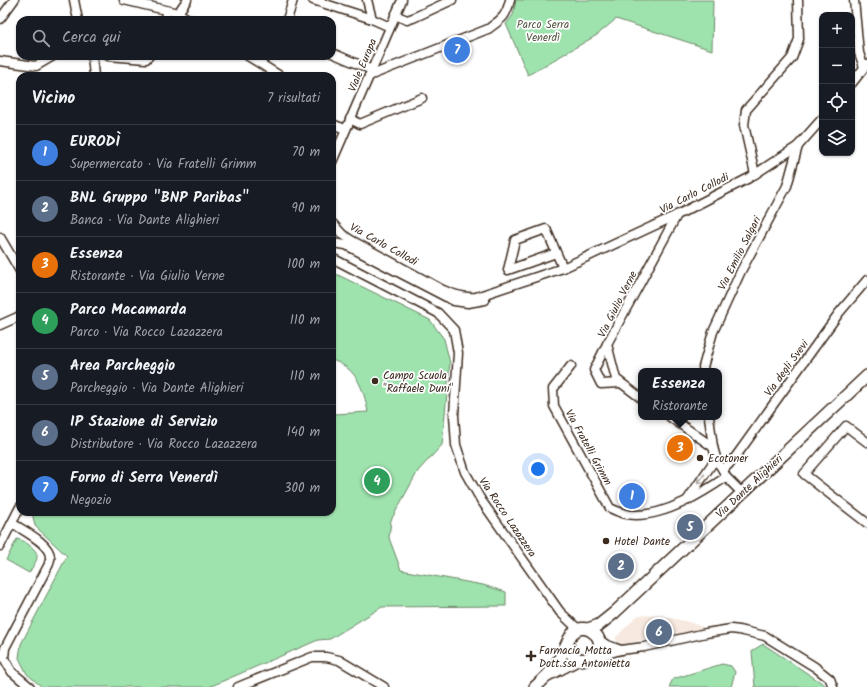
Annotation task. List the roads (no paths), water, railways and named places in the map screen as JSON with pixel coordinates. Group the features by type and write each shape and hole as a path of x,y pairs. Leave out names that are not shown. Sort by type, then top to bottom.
{"main road":[{"name":"Via Dante Alighieri","path":"614,613 867,376"},
{"path":"535,687 549,674 576,634 599,625 614,613"},
{"path":"598,639 614,613"},
{"path":"549,674 596,653 599,644 596,634 576,634"},
{"path":"576,634 571,654 584,659"}],"street":[{"path":"0,19 14,0"},
{"path":"74,0 77,16"},
{"path":"124,0 167,11 178,12 184,16"},
{"path":"178,12 187,0"},
{"path":"288,16 293,0"},
{"path":"312,0 372,19 390,27"},
{"path":"367,0 372,19"},
{"name":"Viale Europa","path":"336,152 402,0"},
{"path":"395,15 406,20 452,0"},
{"path":"336,56 371,73 488,29 499,22 506,14 510,0"},
{"path":"755,174 744,125 746,110 792,58 799,39 798,0"},
{"path":"854,0 858,53 866,65 855,79"},
{"path":"165,16 167,11"},
{"path":"0,61 36,66 46,60"},
{"path":"92,60 94,72"},
{"path":"254,60 274,72"},
{"path":"350,119 360,124 422,98"},
{"name":"Via Carlo Collodi","path":"336,227 351,240 455,295 468,298 476,297 563,268 677,215 755,174 798,146 821,120"},
{"path":"336,126 345,129"},
{"name":"Via Emilio Salgari","path":"703,368 713,332 741,271 787,186 798,146"},
{"name":"Via Giulio Verne","path":"620,383 616,379 607,344 677,215"},
{"path":"556,253 508,270 515,240 546,229 563,268"},
{"path":"0,237 16,264"},
{"name":"Via Carlo Collodi","path":"336,244 346,245 454,301 468,303 493,298 553,276 563,268"},
{"name":"Via Rocco Lazazzera","path":"336,260 438,313 454,330 458,353 454,415 456,445 465,472 481,500 576,634"},
{"name":"Via degli Svevi","path":"688,499 725,473 839,313 867,280"},
{"path":"0,325 16,318"},
{"path":"607,344 594,370 601,384 620,383 638,396"},
{"name":"Via Fratelli Grimm","path":"571,366 553,389 554,406 610,508 621,513 635,515 660,513 688,499"},
{"path":"674,420 713,447"},
{"path":"708,420 713,447 718,461 725,473 742,493"},
{"path":"867,442 846,426 804,474 867,523"},
{"path":"688,499 712,464 718,461"},
{"path":"0,546 16,515"},
{"path":"12,523 41,541 48,550 50,557 49,564 5,648 4,658 12,672 30,687"},
{"path":"584,659 621,650 644,647 731,629 765,636 816,666 830,679 833,687"},
{"path":"598,639 607,645 621,650"},
{"path":"238,687 312,657 326,657 338,660 384,687"}],"place":[{"name":"Forno di Serra Venerdì","path":"457,50"},
{"name":"Campo Scuola \"Raffaele Duni\"","path":"375,381"},
{"name":"Essenza","path":"680,448"},
{"name":"Ecotoner","path":"700,458"},
{"name":"Parco Macamarda","path":"377,481"},
{"name":"EURODÌ","path":"632,496"},
{"name":"Area Parcheggio","path":"690,527"},
{"name":"Hotel Dante","path":"606,541"},
{"name":"BNL Gruppo \"BNP Paribas\"","path":"621,566"},
{"name":"IP Stazione di Servizio","path":"659,632"},
{"name":"Farmacia Motta Dott.ssa Antonietta","path":"531,656"}],"park label":[{"name":"Parco Serra Venerdì","path":"543,30"}]}
